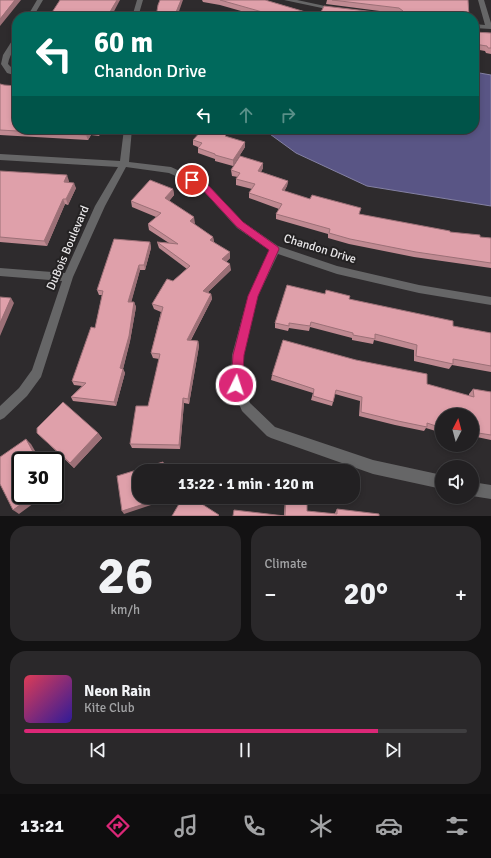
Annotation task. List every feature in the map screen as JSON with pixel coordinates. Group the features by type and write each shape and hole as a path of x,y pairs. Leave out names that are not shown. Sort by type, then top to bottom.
{"street":[{"path":"33,12 40,0"},
{"path":"136,12 140,0"},
{"path":"287,0 302,4 344,10"},
{"path":"479,26 490,27 481,0"},
{"path":"12,46 4,60 6,68 12,71"},
{"name":"DuBois Boulevard","path":"0,414 24,392 37,373 68,276 100,206 124,164 127,134"},
{"name":"Chandon Drive","path":"0,157 124,164 171,170 203,185 240,225 274,249 337,270 411,288 491,301"},
{"path":"274,249 253,296 238,355 236,385 246,407 271,432 373,467 435,480"},
{"path":"0,272 68,276"},
{"path":"479,490 491,492"}],"shaded area":[{"path":"479,73 491,75 491,206 367,186 296,153 270,134 479,134"}],"building":[{"path":"0,0 15,0 0,19"},
{"path":"60,0 117,0 110,12 52,12"},
{"path":"160,0 181,0 176,12 157,12"},
{"path":"220,0 265,0 306,12 262,12"},
{"path":"332,0 468,0 469,12 403,12 399,8"},
{"path":"324,6 375,12 321,12"},
{"path":"479,32 491,33 491,48 488,48 487,46 479,45"},
{"path":"0,84 12,86 12,131 0,130"},
{"path":"198,134 223,134 245,142 233,160 198,148 202,143 193,140"},
{"path":"240,156 263,163 258,171 288,181 282,190 310,199 312,195 361,208 359,214 450,232 480,235 480,237 491,238 491,263 416,252 350,239 329,233 330,229 276,214 282,204 249,193 255,184 236,179 240,173 231,170"},
{"path":"0,171 67,175 64,182 74,183 66,199 63,199 44,241 0,237"},
{"path":"150,180 173,189 165,198 194,217 190,221 213,237 210,240 230,252 222,259 230,264 203,291 211,294 187,340 198,341 188,399 183,398 179,445 130,444 136,406 148,406 160,354 151,353 163,307 152,304 167,279 173,281 190,266 157,242 178,244 148,224 161,213 131,201"},
{"path":"114,239 150,242 144,265 139,265 128,302 134,302 129,336 120,368 123,369 114,402 71,397 86,383 72,381 91,327 95,328 103,291 97,290"},
{"path":"287,285 325,294 326,290 350,296 349,299 453,321 453,326 491,333 491,366 453,359 453,364 416,356 417,345 375,334 375,339 353,335 353,333 311,322 310,326 289,323 289,326 275,323"},
{"path":"0,297 11,298 0,323"},
{"path":"283,340 356,360 427,374 427,384 474,397 473,389 491,392 491,435 479,433 479,408 435,408 435,426 427,423 427,427 361,412 362,397 336,390 333,402 313,396 314,389 272,375"},
{"path":"63,402 98,433 70,463 64,458 64,452 58,452 37,433 37,428"},
{"path":"26,439 33,452 12,452 12,504 21,504 13,510 0,484 0,457"},
{"path":"132,471 132,504 144,504 122,511 117,476"},
{"path":"179,504 202,504 219,515 218,516 172,516"},
{"path":"286,504 307,504 307,511 337,514 337,509 379,514 379,516 285,516"},
{"path":"234,510 285,516 233,516"}],"route":[{"path":"192,180 203,185 240,225 274,249 253,296 238,355 236,385"}]}
